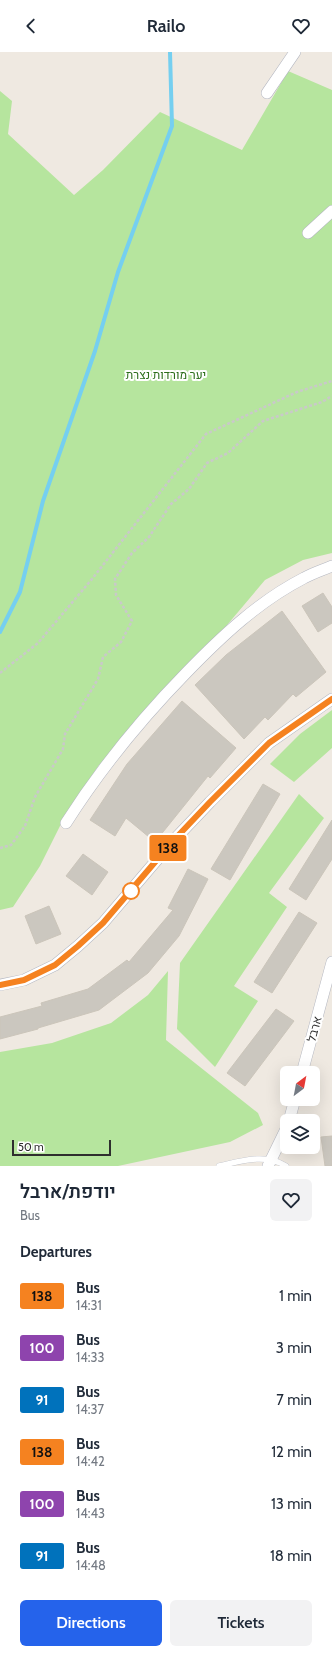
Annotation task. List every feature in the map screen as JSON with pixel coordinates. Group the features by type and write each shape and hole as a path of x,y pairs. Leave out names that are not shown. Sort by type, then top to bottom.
{"street":[{"path":"267,93 295,52"},
{"path":"308,233 332,211"},
{"path":"66,823 91,783 153,707 218,640 260,606 304,578 332,566"},
{"path":"0,985 24,980 55,965 78,946 103,923 173,841 264,748 299,720 332,699"},
{"name":"ארבל","path":"304,1066 332,962"},
{"path":"270,1163 280,1141"}],"lane":[{"path":"220,1166 254,1159 286,1166"}],"path":[{"path":"0,673 38,643 92,579 206,434 297,392 332,381"},
{"path":"0,848 11,845 25,826 35,797 63,749 65,734 98,679 103,657 121,642 132,621 116,595 115,579 132,553 149,537 171,504 189,489 207,463 228,453 263,421 322,402 332,396"}],"green space":[{"name":"יער מורדות נצרת","path":"288,71 332,90 332,553 303,560 265,580 130,740 99,765 66,814 40,866 13,907 0,910 0,91 12,101 8,134 74,195 103,170 160,112 242,150"},
{"path":"332,710 332,748 294,782 270,764 300,734"},
{"path":"299,794 324,818 269,893 287,907 234,986 258,1001 215,1067 177,1029 180,963"},
{"path":"168,971 166,1040 258,1113 263,1125 230,1142 118,1166 0,1166 0,1052 52,1043 111,1023 148,995"}],"building":[{"path":"323,593 332,607 332,623 318,632 302,606"},
{"path":"282,611 326,672 296,697 293,694 268,720 265,717 244,739 195,685 226,655"},
{"path":"182,701 236,748 210,778 208,776 155,842 126,818 115,836 90,820 127,764"},
{"path":"263,784 280,794 230,880 211,869"},
{"path":"332,820 332,859 306,900 289,889"},
{"path":"83,854 108,872 92,895 66,876"},
{"path":"188,869 208,879 179,936 148,973 99,1010 0,1039 0,1017 42,1006 41,1003 88,989 127,960 129,962 173,910 168,908"},
{"path":"49,906 61,934 36,944 25,916"},
{"path":"299,912 317,923 272,993 254,982"},
{"path":"276,1009 294,1021 245,1086 227,1073"},
{"path":"332,1136 332,1166 325,1166 321,1137"}],"waterway":[{"path":"0,632 20,592 43,501 95,351 118,272 172,126 170,52"}],"bus line":[{"name":"138","path":"0,985 24,980 55,965 78,946 103,923 173,841 269,743 299,720 332,699"}]}
